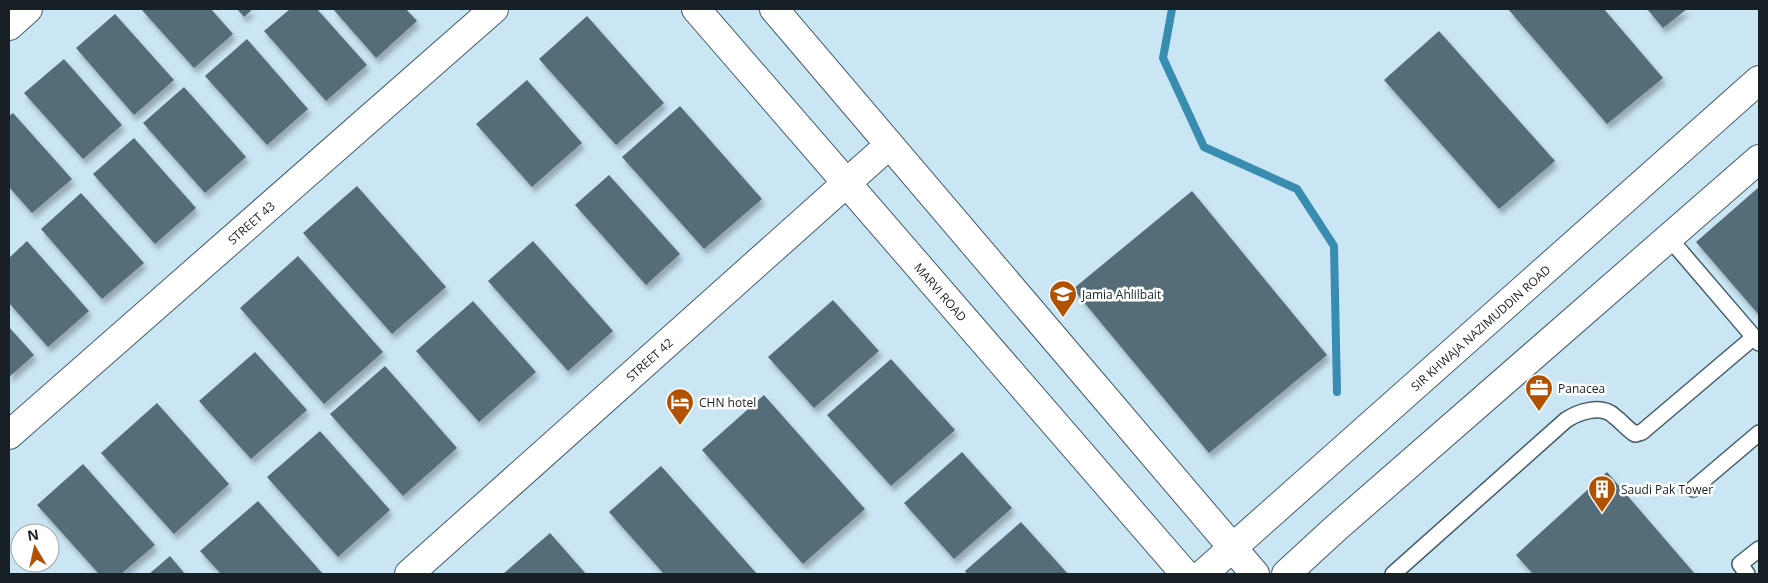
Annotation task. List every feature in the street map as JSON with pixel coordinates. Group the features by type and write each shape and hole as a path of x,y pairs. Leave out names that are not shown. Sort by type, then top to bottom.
{"street":[{"path":"9,26 28,9"},
{"name":"STREET 43","path":"9,435 494,9"},
{"name":"MARVI ROAD","path":"696,9 1185,574"},
{"path":"774,9 1255,574"},
{"name":"SIR KHWAJA NAZIMUDDIN ROAD","path":"1203,574 1759,80"},
{"name":"STREET 42","path":"409,574 848,183 889,144"},
{"path":"1286,574 1336,528 1759,158"},
{"path":"1307,574 1336,528"}],"lane":[{"path":"1392,574 1566,420 1574,415 1597,410 1605,411 1613,414 1628,430 1635,434 1642,432 1757,340 1669,238"},
{"path":"1693,489 1759,433"},
{"path":"1747,574 1740,564 1759,548"}],"building":[{"path":"141,9 211,9 233,34 194,68"},
{"path":"237,9 253,9 244,17"},
{"path":"290,9 317,9 367,65 326,101 264,31"},
{"path":"333,9 406,9 417,21 376,58"},
{"path":"1508,9 1604,9 1663,78 1607,124"},
{"path":"1647,9 1687,9 1663,28"},
{"path":"115,14 174,80 134,115 76,48"},
{"path":"587,16 664,103 616,145 539,59"},
{"path":"1439,31 1555,161 1499,209 1384,80"},
{"path":"247,39 308,109 267,145 205,76"},
{"path":"64,59 122,125 83,159 24,93"},
{"path":"527,80 582,143 532,187 476,124"},
{"path":"184,87 246,157 205,193 143,123"},
{"path":"680,106 762,199 704,249 622,157"},
{"path":"13,113 72,179 32,213 9,187 9,116"},
{"path":"134,138 196,208 155,244 93,174"},
{"path":"609,175 680,254 646,285 575,205"},
{"path":"357,186 446,287 392,334 303,233"},
{"path":"1759,187 1759,315 1696,242"},
{"path":"1192,191 1327,355 1209,453 1073,289"},
{"path":"81,193 144,263 102,299 41,229"},
{"path":"27,241 89,311 48,347 9,303 9,258"},
{"path":"533,241 613,331 568,371 488,281"},
{"path":"298,256 383,352 324,404 240,308"},
{"path":"833,300 879,351 814,408 768,357"},
{"path":"473,301 536,372 479,422 416,351"},
{"path":"9,327 34,355 9,377"},
{"path":"255,352 307,410 251,459 199,401"},
{"path":"891,359 955,430 891,486 827,415"},
{"path":"385,366 457,448 403,496 330,414"},
{"path":"764,395 865,509 803,564 702,450"},
{"path":"157,403 229,484 174,534 101,453"},
{"path":"320,431 390,510 338,557 267,477"},
{"path":"962,452 1012,508 954,559 904,503"},
{"path":"83,464 155,545 121,574 99,574 60,531 60,523 53,523 37,505"},
{"path":"661,466 757,574 664,574 609,512"},
{"name":"Saudi Pak Tower","path":"1607,472 1695,574 1533,574 1516,555"},
{"path":"258,501 323,574 221,574 200,551"},
{"path":"1021,522 1068,574 967,574 965,571"},
{"path":"550,533 586,574 503,574"},
{"path":"170,556 185,574 149,574"}],"waterway":[{"path":"1172,9 1163,58 1204,147 1297,189 1334,246 1337,392"}],"place":[{"name":"Jamia Ahlilbait","path":"1063,318"},
{"name":"Panacea","path":"1539,412"},
{"name":"CHN hotel","path":"680,426"},
{"name":"Saudi Pak Tower","path":"1602,513"}]}
